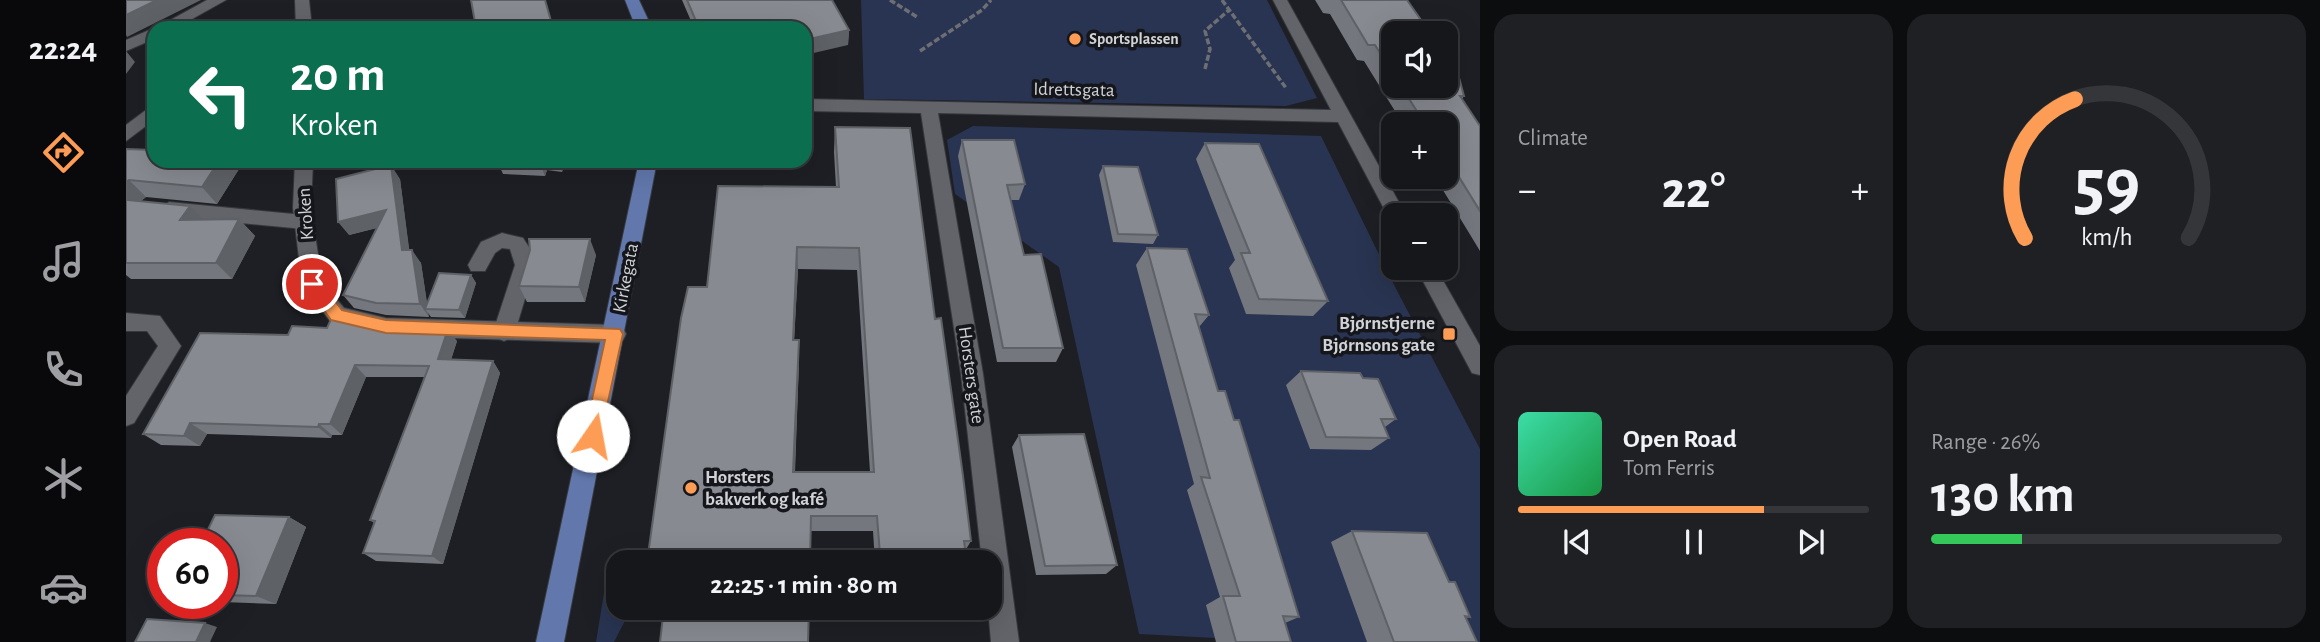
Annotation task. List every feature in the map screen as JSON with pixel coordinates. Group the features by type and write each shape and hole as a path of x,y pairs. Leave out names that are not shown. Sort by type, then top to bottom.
{"main road":[{"path":"632,0 641,21"},
{"name":"Kirkegata","path":"550,642 615,334 647,168"}],"street":[{"path":"178,21 219,0"},
{"path":"302,0 303,21"},
{"path":"1280,0 1390,203"},
{"path":"126,47 147,36"},
{"name":"Idrettsgata","path":"812,105 1343,116"},
{"name":"Horsters gate","path":"929,108 972,374 1005,642"},
{"path":"126,135 147,116"},
{"name":"Kroken","path":"304,168 304,222 312,284 337,315 386,327 615,334"},
{"path":"146,207 304,222"},
{"path":"478,265 487,245 497,240 516,243 524,255 525,265 504,332"},
{"path":"1433,280 1480,366"},
{"path":"126,322 153,322 170,346 126,416"}],"path":[{"path":"890,0 917,17"},
{"path":"920,51 982,10 992,0"},
{"path":"1222,0 1307,115"},
{"path":"1205,69 1210,49 1205,30 1229,10"}],"shaded area":[{"name":"Sportsplassen","path":"861,0 1267,0 1317,98 1286,106 864,99"},
{"path":"973,126 1321,136 1381,258 1381,280 1392,280 1480,449 1480,642 1289,642 1139,634 1059,267 955,194 947,140"},
{"path":"606,580 606,620 625,620 614,642 596,642"}],"building":[{"path":"126,0 157,0 126,15"},
{"path":"471,0 545,0 551,21 475,21"},
{"path":"687,0 832,0 849,30 812,38 812,21 696,21"},
{"path":"1341,0 1407,0 1422,21 1381,21 1381,55 1375,45 1368,45"},
{"path":"1458,74 1464,96 1460,96 1480,126 1480,211 1458,175 1458,112 1417,112 1409,98 1458,98"},
{"path":"835,127 910,128 935,319 941,318 963,476 971,541 964,541 965,550 880,550 877,516 811,516 810,550 649,550 681,318 688,287 707,287 718,186 839,187","holes":["797,247 859,248 874,472 793,472 799,340 793,340"]},
{"path":"962,140 1014,140 1025,184 1007,185 1024,255 1041,254 1063,348 1003,348"},
{"path":"1205,143 1259,144 1328,301 1259,299 1241,253 1250,253"},
{"path":"126,149 147,150 147,168 214,168 202,187 129,180 126,182"},
{"path":"1103,166 1138,167 1158,235 1118,234"},
{"path":"379,168 391,168 402,250 412,250 420,304 376,303 343,295 386,210 338,222 336,179"},
{"path":"126,199 190,206 180,220 239,219 216,263 126,263"},
{"path":"529,239 590,239 579,287 519,286 530,250"},
{"path":"1147,248 1187,249 1209,315 1195,314 1218,391 1225,391 1234,420 1239,420 1299,617 1283,616 1291,642 1236,642 1223,596 1240,596 1201,477 1210,478"},
{"path":"439,273 471,275 459,310 425,309"},
{"path":"333,315 376,326 448,329 438,359 493,361 432,556 363,553 375,521 370,520 429,366 355,365 330,424 319,424 318,427 190,423 184,436 143,434 200,333 288,335 292,326 327,328"},
{"path":"1301,371 1360,373 1363,378 1378,379 1396,419 1381,419 1389,438 1326,437"},
{"path":"1084,434 1117,565 1045,566 1019,435"},
{"path":"215,515 289,517 256,596 238,595 238,528 209,528"},
{"path":"1352,531 1427,533 1449,582 1455,582 1470,617 1465,616 1477,642 1394,642"},
{"path":"147,619 205,623 196,642 135,642"},
{"path":"663,620 809,620 808,642 660,642"}],"place":[{"name":"Sportsplassen","path":"1075,39"},
{"name":"Bjørnstjerne Bjørnsons gate","path":"1449,334"},
{"name":"Horsters bakverk og kafé","path":"691,488"}],"route":[{"path":"312,284 337,315 386,327 615,334 593,436"}]}
